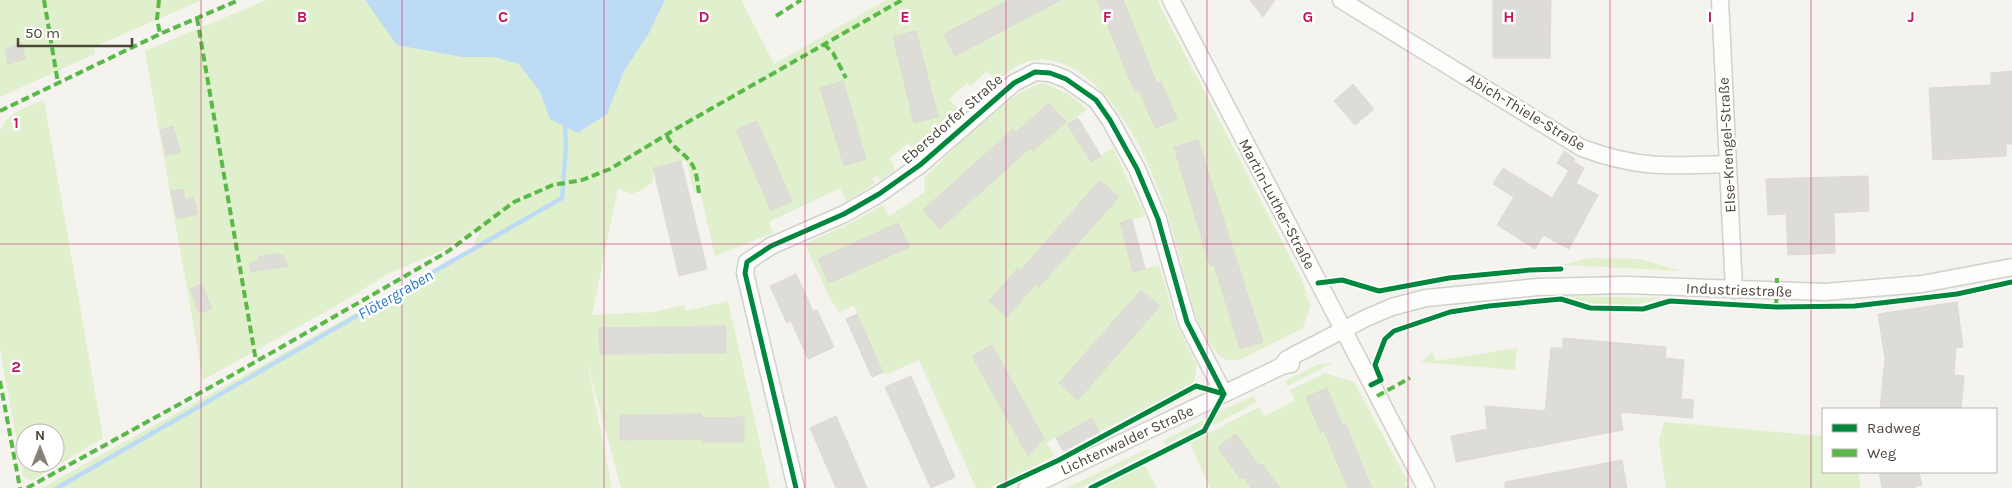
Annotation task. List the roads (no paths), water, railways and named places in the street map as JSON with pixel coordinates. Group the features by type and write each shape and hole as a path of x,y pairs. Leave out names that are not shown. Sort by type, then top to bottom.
{"street":[{"name":"Martin-Luther-Straße","path":"1171,0 1426,488"},
{"name":"Abich-Thiele-Straße","path":"1341,0 1582,148 1614,159 1650,166 1728,164"},
{"name":"Else-Krengel-Straße","path":"1720,0 1734,290"},
{"name":"Ebersdorfer Straße","path":"796,488 745,273 747,262 765,249 844,214 879,194 920,165 1008,87 1035,72 1050,73 1082,89 1096,100 1110,120 1144,182 1158,219 1187,322 1224,394"},
{"name":"Industriestraße","path":"1345,335 1464,295 1538,287 1627,285 1825,292 1868,290 1922,284 2012,267"},
{"name":"Lichtenwalder Straße","path":"1026,488 1282,366 1286,359 1345,335"}],"water":[{"path":"365,0 665,0 649,33 624,71 607,114 578,133 550,119 540,92 519,64 494,57 462,57 397,45"}],"waterway":[{"name":"Flötergraben","path":"57,488 562,198 566,146 565,122"}]}
